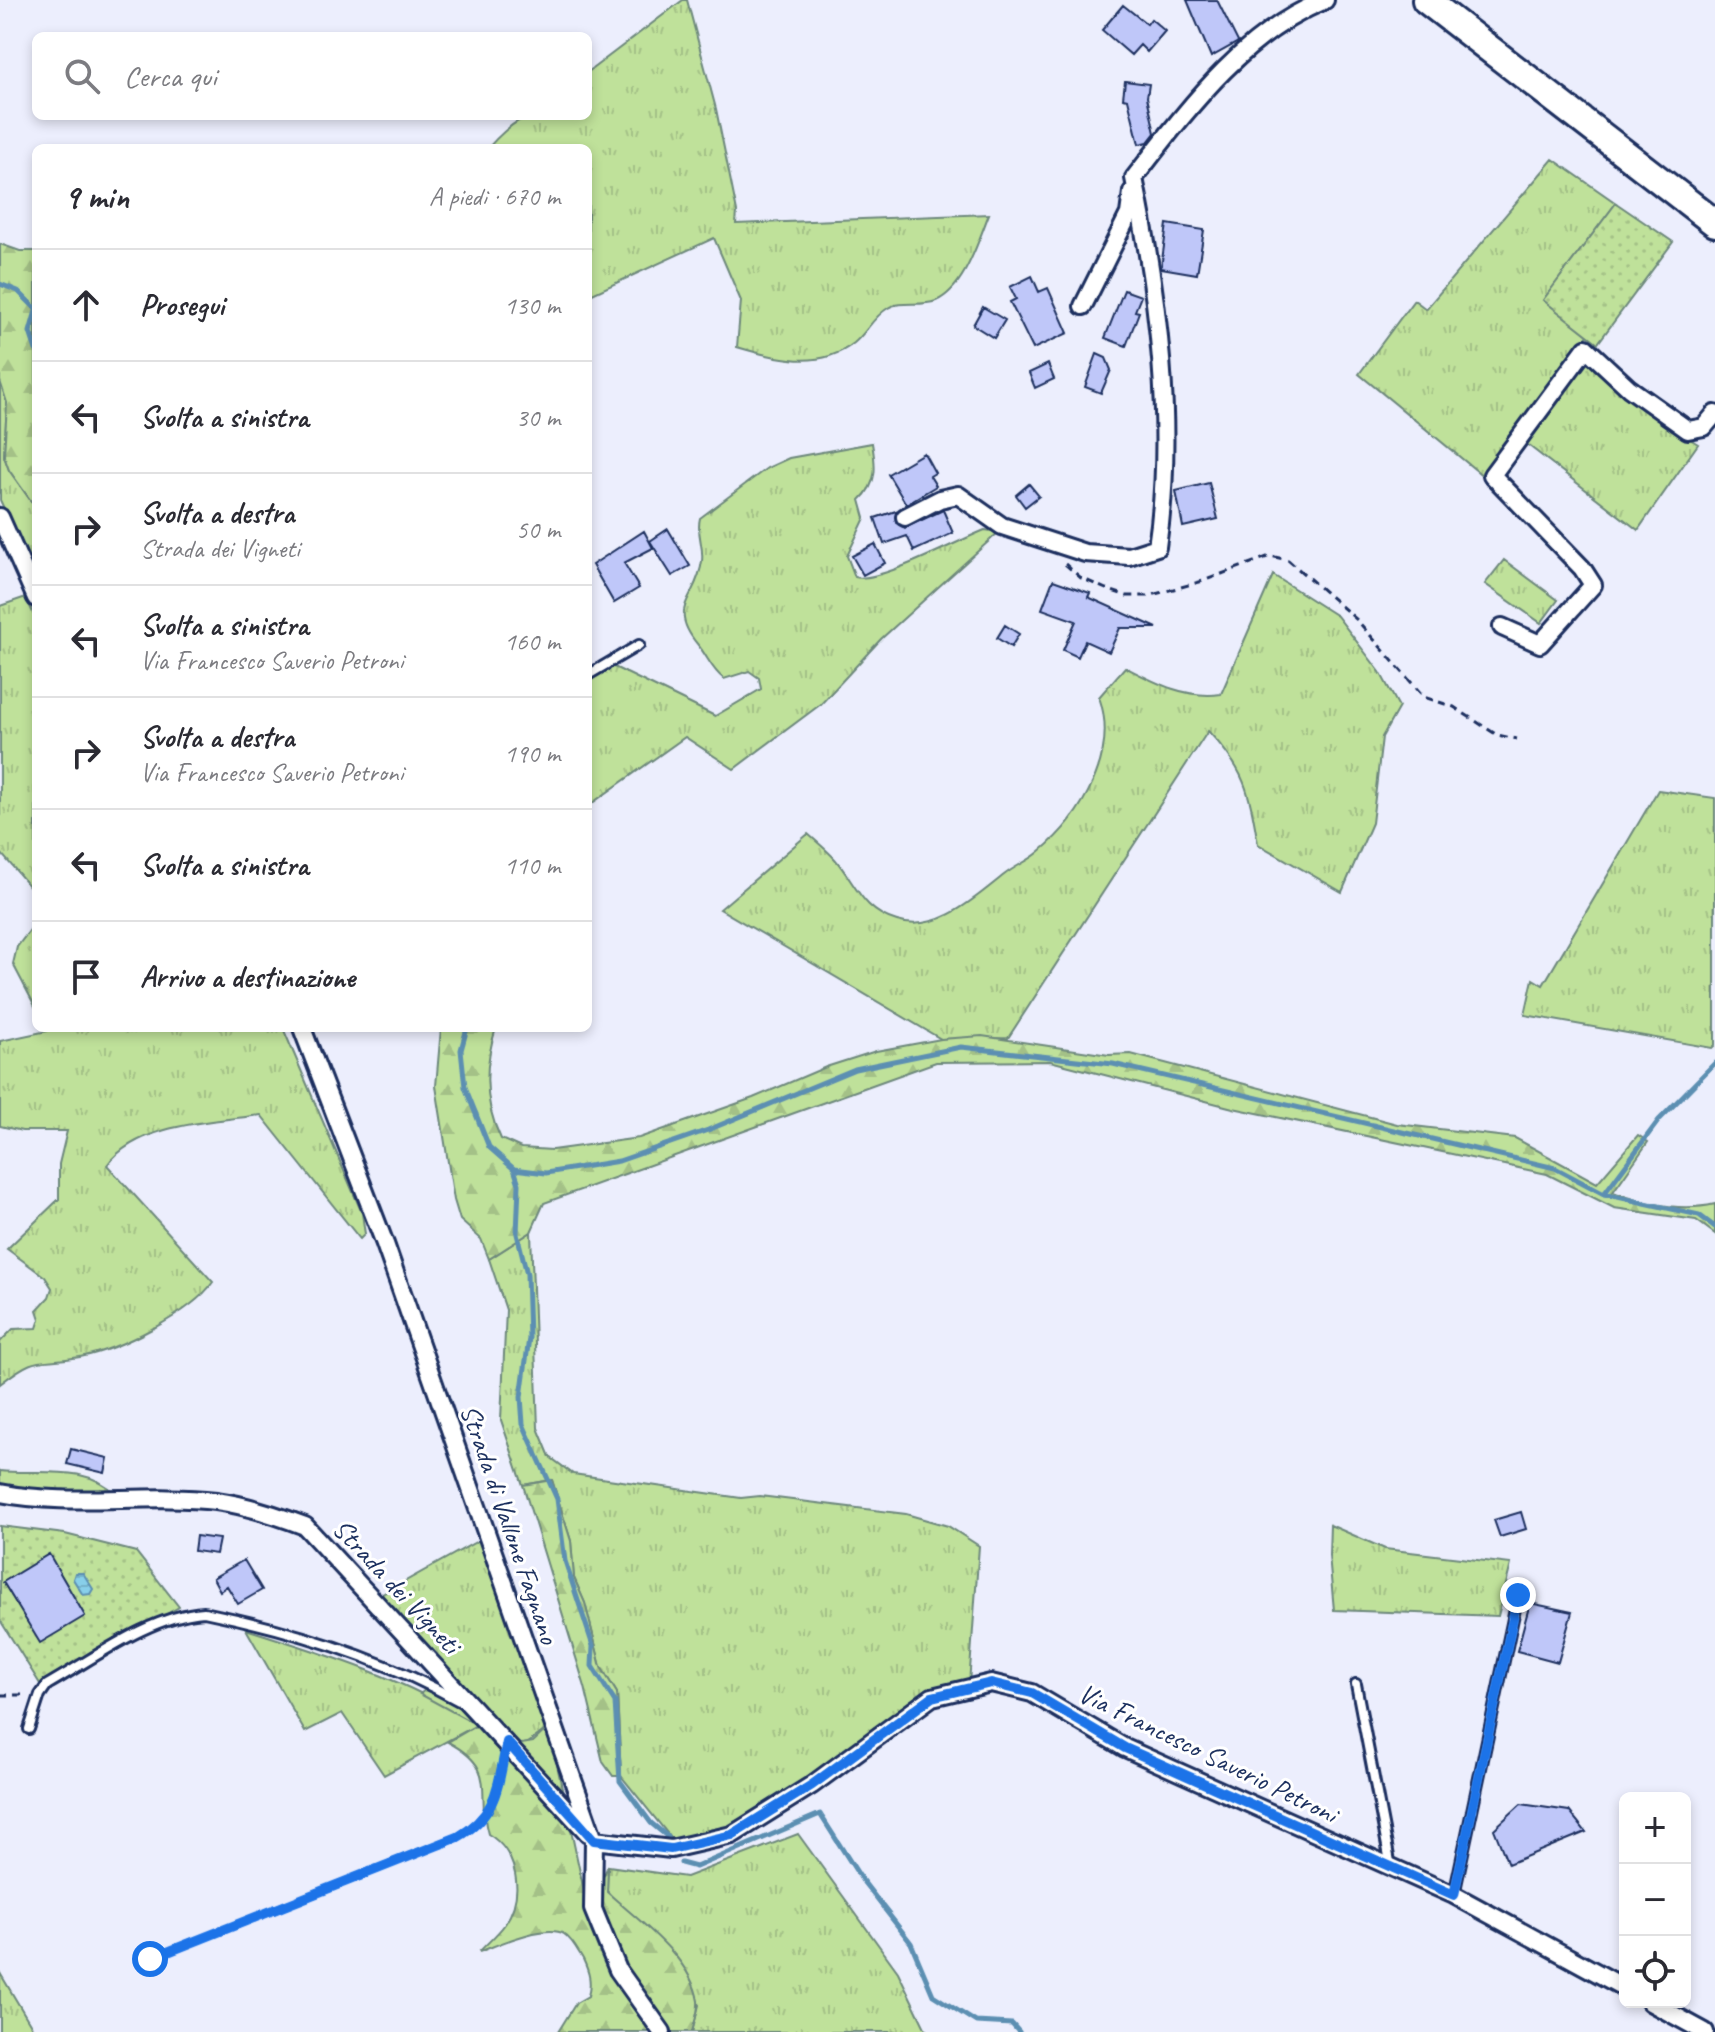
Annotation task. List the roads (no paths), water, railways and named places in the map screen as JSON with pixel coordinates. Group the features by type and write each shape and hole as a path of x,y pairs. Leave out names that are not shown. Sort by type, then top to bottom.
{"main road":[{"path":"1426,0 1715,223"}],"street":[{"path":"1083,306 1129,214 1134,178 1190,108 1253,42 1298,11 1325,0"},
{"path":"905,517 940,499 958,495 1002,526 1085,553 1129,556 1157,547 1163,504 1156,307 1134,178"},
{"path":"1502,627 1540,644 1593,585 1582,568 1492,475 1586,348 1629,388 1688,430 1704,427 1715,414"},
{"path":"0,517 32,589"},
{"name":"Strada di Vallone Fagnano","path":"304,1032 385,1244 594,1840 593,1909 618,1970 662,2032"},
{"name":"Strada dei Vigneti","path":"0,1493 214,1501 261,1510 305,1526 594,1840"},
{"name":"Via Francesco Saverio Petroni","path":"594,1840 671,1849 732,1835 812,1785 932,1697 991,1683 1032,1693 1125,1748 1454,1895 1619,1985"},
{"path":"1661,2008 1705,2032"}],"lane":[{"path":"592,673 639,645"},
{"path":"1454,1895 1518,1595"},
{"path":"29,1729 40,1695 47,1685 156,1624 184,1613 204,1612 280,1630 361,1657 438,1689 480,1713"},
{"path":"1356,1684 1391,1868"}],"water":[{"path":"75,1573 83,1573 93,1589 90,1594 83,1595 73,1579"}],"waterway":[{"path":"0,284 18,291 32,305"},
{"path":"32,325 32,338"},
{"path":"466,1032 461,1050 465,1087 489,1147 514,1169 519,1184 517,1234 527,1274 529,1338 521,1397 523,1424 557,1499 565,1561 593,1646 592,1666 615,1702 620,1781 651,1823 668,1837"},
{"path":"514,1169 546,1173 619,1161 708,1130 855,1069 961,1047 1113,1064 1555,1168 1604,1194 1699,1215 1715,1227"},
{"path":"1604,1194 1659,1120 1715,1063"},
{"path":"681,1863 696,1867 820,1814 862,1880 911,1943 933,1995 976,2022 1012,2024 1019,2032"}]}
